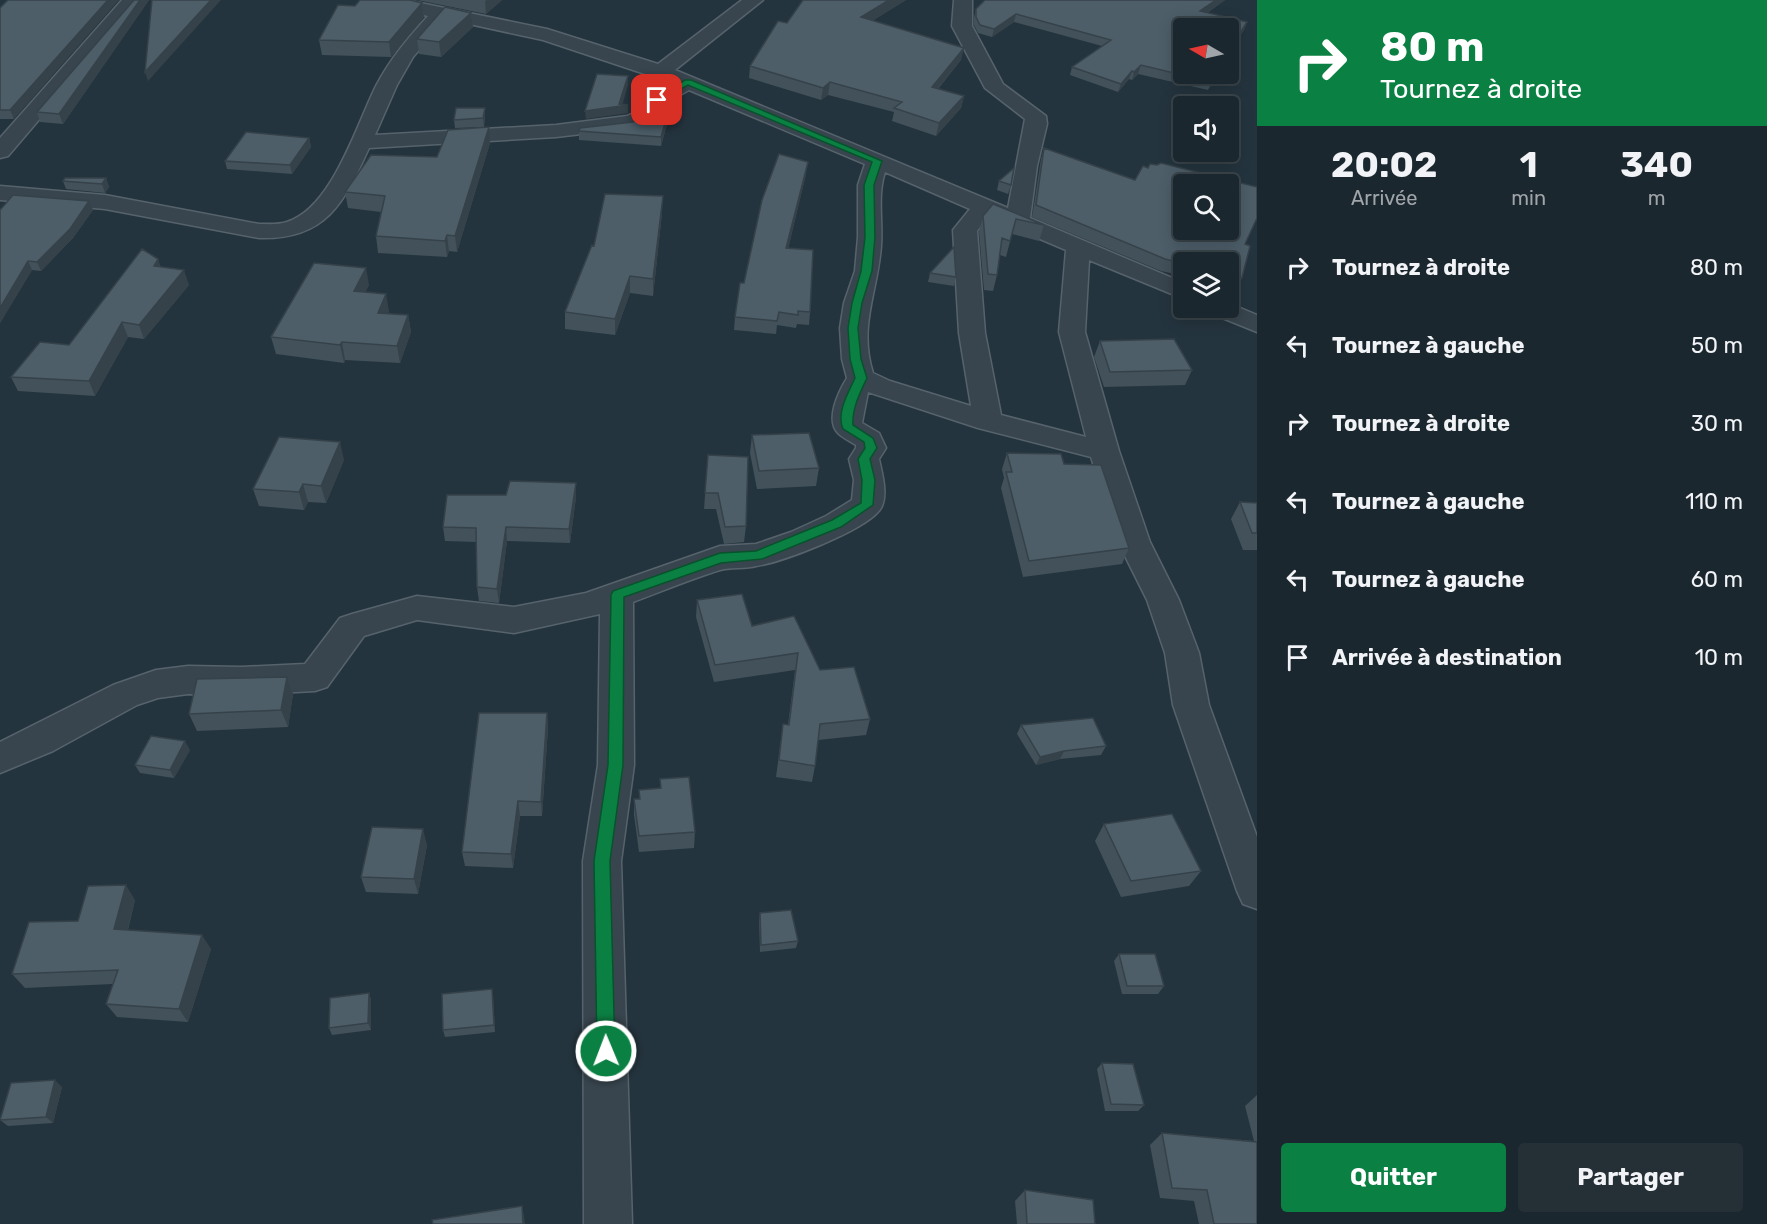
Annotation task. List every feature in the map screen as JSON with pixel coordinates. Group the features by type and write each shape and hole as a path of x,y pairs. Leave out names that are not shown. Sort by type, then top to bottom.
{"street":[{"path":"0,151 132,0"},
{"path":"379,0 434,7 547,36 661,71 1173,287"},
{"path":"661,71 754,0"},
{"path":"963,0 962,26 995,88 1035,116 1036,124 1026,166 1018,221"},
{"path":"0,193 105,202 273,232 291,230 305,224 328,205 400,61 434,7"},
{"path":"361,142 556,131 625,124 644,116 657,100 688,82"},
{"path":"0,758 40,740 125,695 156,684 188,680 241,681 315,677 352,627 417,608 514,620 589,605 720,558 758,555 780,548 837,524 867,505 869,480 864,459 871,448 869,440 848,427 847,419 850,401 861,378 855,359 853,328 857,303 867,271 870,237 869,185 877,161"},
{"path":"984,207 965,230 972,333 988,421"},
{"path":"1078,247 1072,332 1104,451 1134,542 1163,600 1182,653 1191,705 1257,891"},
{"path":"1239,316 1257,324"},
{"path":"861,378 880,387 988,421 1104,451"},
{"path":"608,1224 602,861 616,765 617,595"}],"building":[{"path":"8,0 108,0 10,110 0,110 0,8"},
{"path":"134,0 140,0 59,114 37,112"},
{"path":"152,0 211,0 145,72"},
{"path":"360,0 410,0 422,3 389,42 319,40 338,5 355,6"},
{"path":"803,0 889,0 861,17 964,48 932,87 964,96 939,123 894,108 902,102 830,82 823,88 750,66 778,21 787,23"},
{"path":"985,0 1216,0 1200,11 1230,18 1173,18 1173,73 1141,65 1134,72 1132,71 1121,84 1072,67 1111,40 1016,14 994,29 980,25 976,17 976,9"},
{"path":"445,7 471,13 439,42 417,39"},
{"path":"1239,20 1247,22 1239,35"},
{"path":"597,74 628,76 619,104 628,105 585,111"},
{"path":"456,108 485,108 483,118 454,120"},
{"path":"657,108 669,109 661,137 579,131 580,128 633,122 652,114"},
{"path":"489,127 455,236 447,235 445,241 376,236 385,196 345,192 371,155 437,157 448,130"},
{"path":"246,132 309,138 290,165 225,161"},
{"path":"1044,148 1135,180 1143,166 1148,168 1150,164 1161,163 1205,174 1173,174 1173,240 1239,240 1239,182 1257,187 1257,218 1245,244 1250,246 1242,278 1239,277 1239,252 1173,252 1173,261 1036,205"},
{"path":"779,154 808,162 786,248 813,250 810,312 798,311 798,315 779,312 777,321 735,317 740,283 744,283 762,200"},
{"path":"1014,168 1011,185 999,181"},
{"path":"65,178 106,178 102,184 63,181"},
{"path":"605,194 663,196 653,279 630,276 615,319 565,312 592,245 594,246"},
{"path":"13,195 89,201 70,229 37,262 28,261 0,308 0,209"},
{"path":"993,204 1044,225 1016,219 1010,241 1002,238 997,275 988,274 983,216"},
{"path":"954,247 956,277 930,273"},
{"path":"142,249 158,259 154,266 184,270 139,325 122,322 89,381 11,377 40,342 69,345"},
{"path":"314,263 366,268 354,291 386,294 378,313 408,315 397,346 342,342 340,345 271,337"},
{"path":"1174,339 1192,370 1110,372 1100,341"},
{"path":"809,433 819,468 759,471 752,435"},
{"path":"279,437 340,442 321,486 303,484 299,492 253,489"},
{"path":"1007,453 1061,454 1064,464 1101,465 1129,548 1029,561 1006,472 1012,472"},
{"path":"708,455 748,457 746,526 725,527 718,493 705,493"},
{"path":"510,481 576,483 569,529 506,527 497,589 477,587 476,528 443,527 447,495 506,495"},
{"path":"1240,502 1257,503 1257,533 1252,533"},
{"path":"742,594 752,626 794,616 820,670 854,667 870,719 820,724 815,766 779,760 783,724 789,725 798,653 715,665 697,600"},
{"path":"287,677 281,710 189,714 197,679"},
{"path":"479,713 547,713 541,802 518,801 511,854 462,852"},
{"path":"1093,718 1106,746 1064,751 1040,757 1021,725"},
{"path":"151,736 185,741 170,770 135,765"},
{"path":"689,777 695,832 639,836 634,799 640,799 639,790 661,788 660,779"},
{"path":"1172,814 1201,871 1131,881 1104,824"},
{"path":"372,827 423,829 414,879 361,877"},
{"path":"126,885 114,929 202,935 179,1009 106,1004 118,970 12,974 29,922 78,921 88,886"},
{"path":"791,910 798,941 761,945 760,913"},
{"path":"1119,954 1155,954 1164,986 1127,986"},
{"path":"492,989 494,1025 443,1030 442,994"},
{"path":"369,993 368,1023 329,1028 330,998"},
{"path":"1102,1063 1133,1064 1144,1105 1111,1104"},
{"path":"55,1080 46,1117 0,1120 11,1083"},
{"path":"1162,1133 1257,1142 1257,1224 1214,1224 1207,1190 1172,1188"},
{"path":"1025,1190 1093,1200 1095,1224 1027,1224"},
{"path":"522,1206 523,1224 433,1224 432,1220"}],"route":[{"path":"606,1051 602,861 616,765 617,595 720,558 758,555 802,540 837,524 867,505 869,480 864,459 871,448 869,440 848,427 847,419 850,401 861,378 855,359 853,328 857,303 867,271 870,237 869,185 877,161 688,82 657,100"}]}
